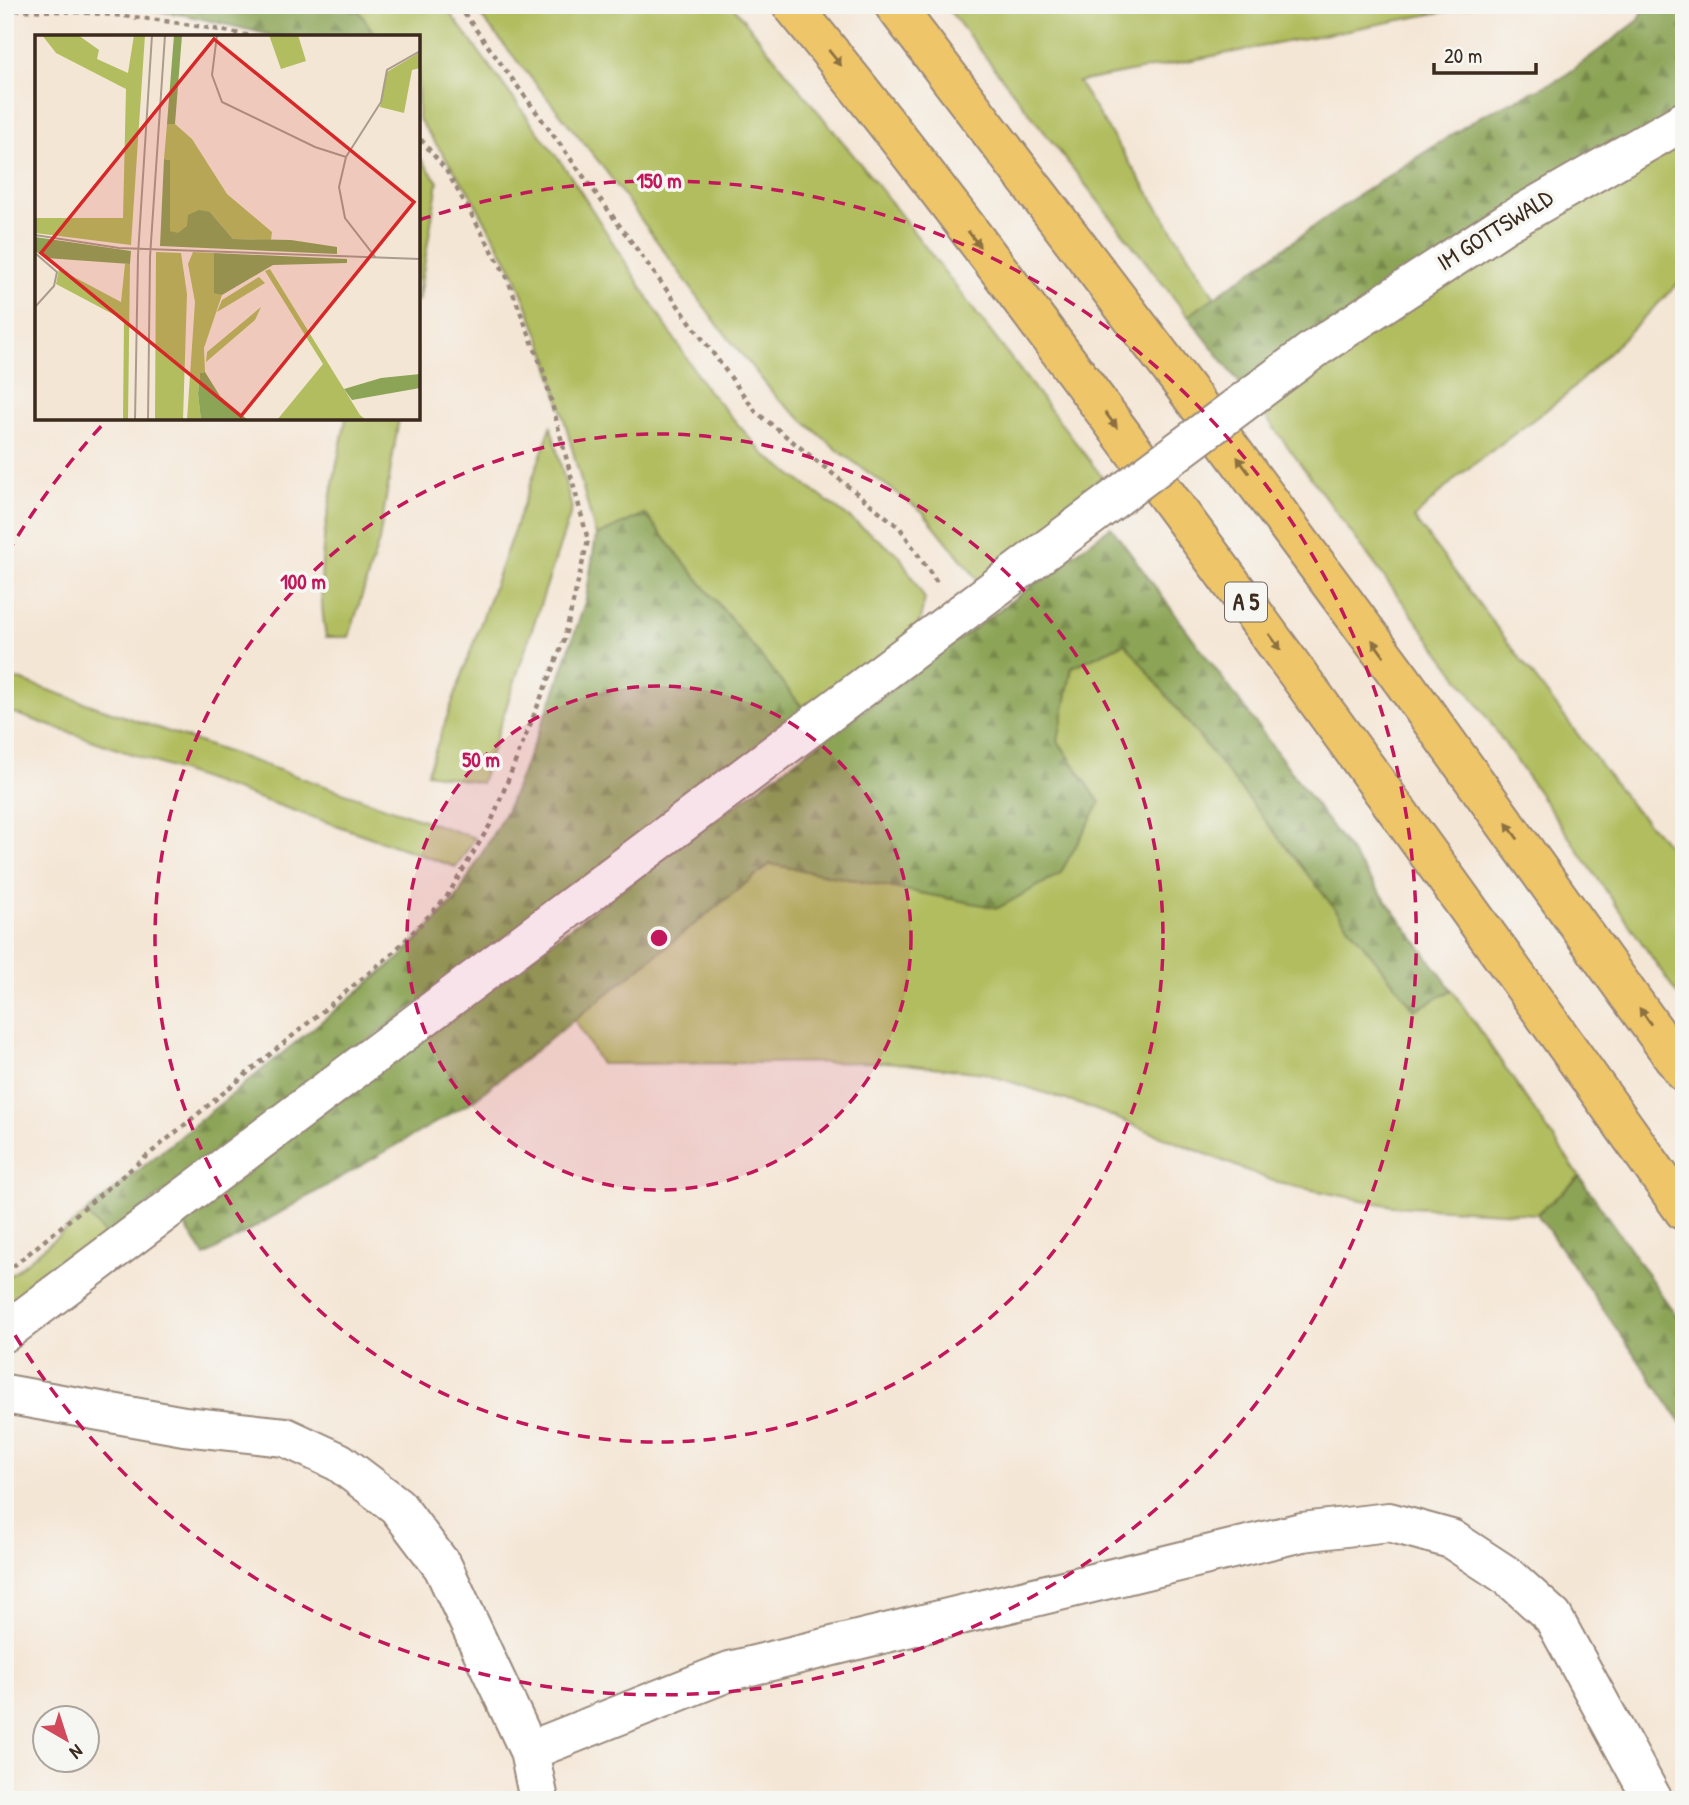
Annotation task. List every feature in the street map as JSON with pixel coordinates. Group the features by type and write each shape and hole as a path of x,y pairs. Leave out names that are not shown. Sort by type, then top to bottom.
{"highway":[{"name":"A 5","path":"792,5 860,88 1119,431 1366,767 1684,1211"},
{"path":"894,5 1204,412 1598,949 1684,1072"}],"street":[{"name":"IM GOTTSWALD","path":"5,1332 1313,350 1506,223 1684,121"},
{"path":"5,1394 184,1426 285,1437 339,1462 397,1506 443,1567 529,1751 539,1800"},
{"path":"529,1751 730,1671 1302,1532 1389,1522 1451,1539 1509,1577 1553,1617 1653,1800"}],"path":[{"path":"458,5 756,412 900,528 959,616"},
{"path":"5,10 81,10 177,21 245,35"},
{"path":"5,1273 393,953 446,898 490,825 564,640 588,540 543,370 506,275 446,170 420,138"}],"green space":[{"path":"117,5 355,5 375,35 270,35 185,15"},
{"path":"355,5 444,5 568,172 705,387 764,454 899,555 925,599 917,633 807,713 645,514 596,536 547,356 514,273 469,192 420,121 420,35 375,35"},
{"path":"472,5 732,5 880,188 1106,482 979,581 923,512 840,452 777,398 717,324 600,163"},
{"path":"945,5 1478,5 1078,82 1215,297 1188,316"},
{"path":"1645,5 1684,5 1684,111 1241,385 1188,316 1354,198 1481,116 1562,78 1639,20"},
{"path":"1684,136 1684,278 1566,395 1457,477 1414,518 1631,805 1684,862 1684,1004 1472,696 1263,413 1437,282"},
{"path":"420,158 438,182 420,290"},
{"path":"346,420 399,420 379,541 349,637 326,637 322,609 322,555"},
{"path":"551,427 572,509 481,783 427,773"},
{"path":"645,514 807,713 106,1236 86,1213 402,956 456,899 506,811 554,694 586,599 596,536"},
{"path":"1111,527 1452,990 1415,1010 1125,643 1072,667 1058,741 1100,803 1060,874 998,908 770,864 471,1102 205,1256 179,1217"},
{"path":"1125,642 1415,1010 1452,990 1580,1177 1537,1214 1392,1206 1278,1183 1096,1110 984,1073 888,1062 601,1064 574,1019 770,864 998,908 1100,803 1058,741 1072,667"},
{"path":"5,675 475,838 456,867 5,710"},
{"path":"1580,1177 1684,1327 1684,1426 1537,1214"},
{"path":"86,1213 106,1236 5,1310 5,1280"}]}
